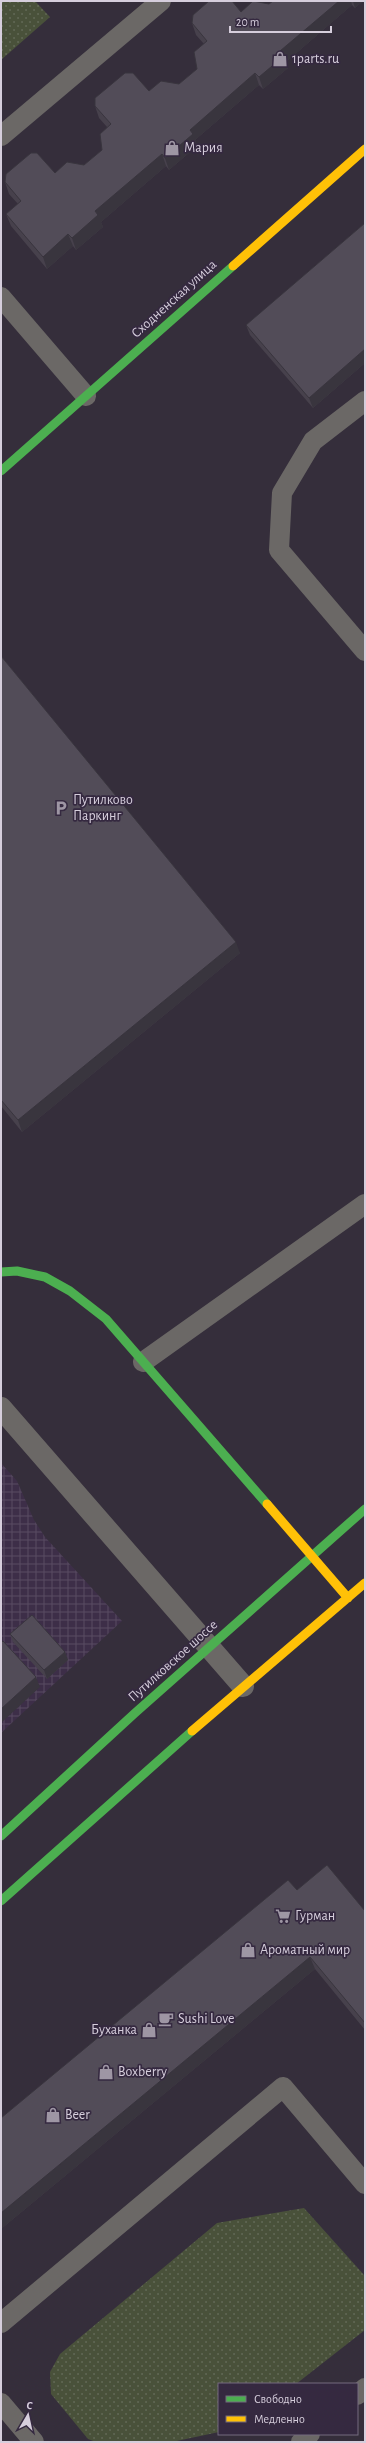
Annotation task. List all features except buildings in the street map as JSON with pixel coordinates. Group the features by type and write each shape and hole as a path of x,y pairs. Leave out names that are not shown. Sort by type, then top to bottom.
{"street":[{"name":"Сходненская улица","path":"1,471 365,149"},
{"path":"1,1272 16,1270 46,1276 72,1290 106,1319 348,1598"},
{"path":"1,1408 243,1686"},
{"name":"Путилковское шоссе","path":"1,1836 209,1647 365,1509"},
{"path":"1,1901 243,1686 365,1583"}],"lane":[{"path":"1,136 161,1"},
{"path":"1,297 86,396"},
{"path":"365,400 313,441 282,493 279,550 365,651"},
{"path":"143,1362 365,1204"},
{"path":"1,2323 283,2087 365,2184"},
{"path":"1,2403 34,2442"},
{"path":"301,2442 309,2435"}],"shaded area":[{"path":"1,1463 17,1481 34,1520 45,1537 122,1621 1,1733"}],"green space":[{"path":"1,1 35,1 50,17 1,60"},
{"path":"304,2208 365,2276 365,2330 297,2383 218,2383 218,2432 172,2442 96,2442 88,2439 51,2394 50,2372 60,2354 217,2223"}],"traffic: fast":[{"path":"1,471 233,266"},
{"path":"1,1272 17,1271 45,1277 70,1291 106,1319 267,1504"},
{"path":"1,1836 135,1713 365,1509"},
{"path":"1,1901 192,1731"}],"traffic: slow":[{"path":"233,266 365,149"},
{"path":"267,1504 348,1598"},
{"path":"192,1731 365,1583"}],"place":[{"name":"1parts.ru","path":"280,59"},
{"name":"Мария","path":"172,148"},
{"name":"Путилково Паркинг","path":"61,808"},
{"name":"Гурман","path":"283,1916"},
{"name":"Ароматный мир","path":"248,1950"},
{"name":"Sushi Love","path":"166,2019"},
{"name":"Буханка","path":"149,2030"},
{"name":"Boxberry","path":"106,2072"},
{"name":"Beer","path":"53,2115"}]}
